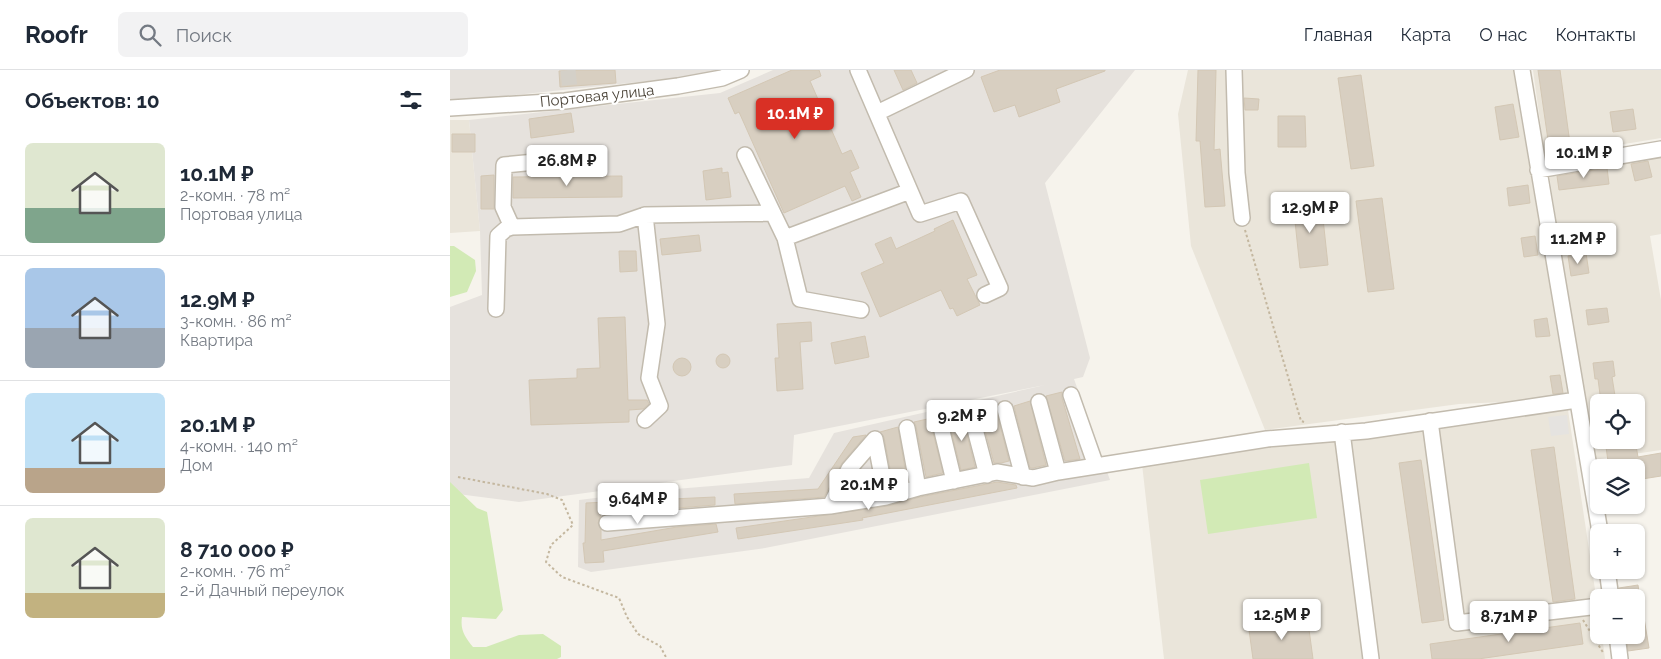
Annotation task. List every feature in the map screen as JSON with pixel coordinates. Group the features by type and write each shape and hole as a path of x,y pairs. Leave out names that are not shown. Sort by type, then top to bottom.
{"street":[{"name":"Портовая улица","path":"450,108 570,94 678,86 722,78 741,70"},
{"path":"858,70 920,214 961,202 1000,288 985,295"},
{"path":"877,113 966,70"},
{"path":"1234,70 1237,173 1242,218"},
{"path":"1522,70 1599,524"},
{"path":"1538,170 1661,149"},
{"path":"745,155 785,238 800,299 861,310"},
{"path":"512,227 503,207 504,165 535,162"},
{"path":"785,238 910,191"},
{"path":"496,309 498,236 506,229 512,227 619,224 645,215 773,213"},
{"path":"645,215 657,324 649,378 660,406 645,420"},
{"path":"1071,396 1096,466"},
{"path":"607,523 830,506 886,497 918,488 997,472 1033,478 1058,472 1258,441 1366,431 1577,400"},
{"path":"1039,402 1058,472"},
{"path":"1004,408 1024,477"},
{"path":"971,414 987,475"},
{"path":"1430,421 1457,623 1590,607"},
{"path":"940,423 954,481"},
{"path":"906,428 918,488"},
{"path":"1342,432 1372,659"},
{"path":"830,506 849,469 875,439 886,497"},
{"path":"1618,644 1620,659"}],"path":[{"path":"1242,218 1302,421 1310,425"},
{"path":"458,477 547,494 562,500 573,526 551,545 546,562 562,577 620,598 627,617 638,634 660,646 667,659"},
{"path":"1576,609 1604,654"}],"shaded area":[{"path":"450,70 717,70 705,75 477,99 450,99"},
{"path":"773,70 1135,70 1045,183 1090,358 1083,377 1074,379 1110,480 765,548 591,572 578,567 579,500 651,491 809,478 834,433 1045,385 794,435 792,465 519,502 450,493 450,307 482,295 480,231 469,120 720,93"},
{"path":"1188,70 1513,70 1569,399 1459,404 1265,430 1191,246 1178,114"},
{"path":"1533,70 1661,70 1661,138 1545,157"},
{"path":"450,120 469,120 480,231 450,233"},
{"path":"1661,155 1661,234 1650,236 1661,300 1661,450 1593,459 1591,449 1645,449 1645,394 1590,394 1590,440 1549,174"},
{"path":"1568,410 1590,556 1590,579 1593,579 1595,589 1590,589 1590,644 1603,644 1605,659 1164,659 1142,464"},
{"path":"1567,415 1569,434 1551,436 1548,417"}],"green space":[{"path":"450,246 454,246 475,260 476,271 467,292 450,297"},
{"path":"1309,463 1317,518 1208,534 1200,480"},
{"path":"450,482 477,508 487,512 503,610 496,619 462,617 462,630 465,637 473,647 486,647 519,635 543,634 561,646 561,657 557,659 450,659"}],"building":[{"path":"615,70 616,83 560,87 559,71"},
{"path":"792,70 819,70 821,76 810,81 842,154 851,150 859,168 850,172 861,197 852,201 845,186 784,213 739,112 735,114 728,98"},
{"path":"894,70 911,70 917,83 903,90"},
{"path":"1000,70 1105,71 1056,89 1060,102 1019,117 1015,105 994,112 981,77"},
{"path":"1198,70 1216,70 1214,150 1220,149 1225,206 1205,207 1200,141 1196,141"},
{"path":"1538,70 1560,70 1571,151 1550,154"},
{"path":"1361,75 1374,166 1351,169 1338,78"},
{"path":"1244,98 1259,99 1258,110 1245,110"},
{"path":"1513,104 1519,137 1500,140 1495,107"},
{"path":"1633,109 1636,129 1613,132 1610,112"},
{"path":"571,113 574,132 531,138 529,119"},
{"path":"1278,116 1305,116 1306,147 1278,147"},
{"path":"452,134 475,134 475,152 452,152"},
{"path":"1648,161 1652,177 1635,181 1631,164"},
{"path":"722,168 722,173 728,172 731,197 706,200 703,171"},
{"path":"1607,168 1609,184 1559,190 1557,176"},
{"path":"494,175 494,209 481,209 481,176"},
{"path":"622,176 622,197 513,198 513,177"},
{"path":"1528,185 1530,203 1509,206 1507,188"},
{"path":"1382,198 1394,289 1368,292 1356,201"},
{"path":"1321,200 1328,265 1300,268 1293,203"},
{"path":"953,220 977,275 967,279 980,305 957,316 953,308 950,309 941,290 880,317 861,273 884,263 875,244 891,237 896,249 935,231 934,229"},
{"path":"699,235 701,251 662,255 660,239"},
{"path":"1535,236 1538,255 1524,257 1521,238"},
{"path":"619,251 636,251 637,271 620,272"},
{"path":"1586,253 1589,273 1571,276 1568,256"},
{"path":"1607,308 1609,322 1588,325 1586,310"},
{"path":"625,317 628,400 647,400 649,404 643,409 629,410 629,422 531,425 529,380 577,378 577,369 600,368 598,318"},
{"path":"1547,318 1550,336 1536,337 1534,320"},
{"path":"811,322 812,341 800,342 803,389 777,391 775,358 779,358 777,324"},
{"path":"865,336 869,357 835,364 831,343"},
{"path":"723,354 728,356 730,361 728,366 723,368 718,366 716,361 718,356"},
{"path":"682,358 688,361 691,367 688,373 682,376 676,373 673,367 676,361"},
{"path":"1613,361 1615,376 1612,377 1615,394 1600,394 1598,379 1595,379 1593,363"},
{"path":"1560,375 1563,393 1553,394 1550,376"},
{"path":"1062,392 1062,398 1080,459 1065,461 1046,396"},
{"path":"1030,401 1046,465 1033,468 1030,468 1014,406"},
{"path":"996,409 1009,461 1001,463 994,463 980,412"},
{"path":"962,415 975,467 961,470 948,418"},
{"path":"932,418 931,425 943,473 926,477 914,422"},
{"path":"898,427 907,481 893,485 884,437 880,432"},
{"path":"866,435 842,463 824,497 735,504 734,494 818,489 853,437"},
{"path":"1554,447 1575,599 1553,602 1531,450"},
{"path":"1606,449 1637,449 1638,457 1661,453 1661,476 1645,479 1645,459 1608,459"},
{"path":"1421,460 1444,620 1422,623 1399,463"},
{"path":"861,470 866,470 868,490 847,494"},
{"path":"997,482 1016,485 1017,488 862,518 863,520 738,539 736,528 888,506 920,497"},
{"path":"715,497 715,505 601,514 598,523 601,530 601,540 677,527 716,524 718,532 603,551 604,562 585,563 583,543 585,543 586,503"},
{"path":"1638,585 1639,589 1619,589"},
{"path":"1288,616 1289,625 1308,622 1313,659 1253,659 1249,630 1268,628 1267,619"},
{"path":"1580,623 1583,644 1478,659 1432,659 1430,644"},
{"path":"1645,624 1649,648 1628,651 1627,644 1645,644"}],"tunnel":[{"path":"568,70 570,89"}]}
